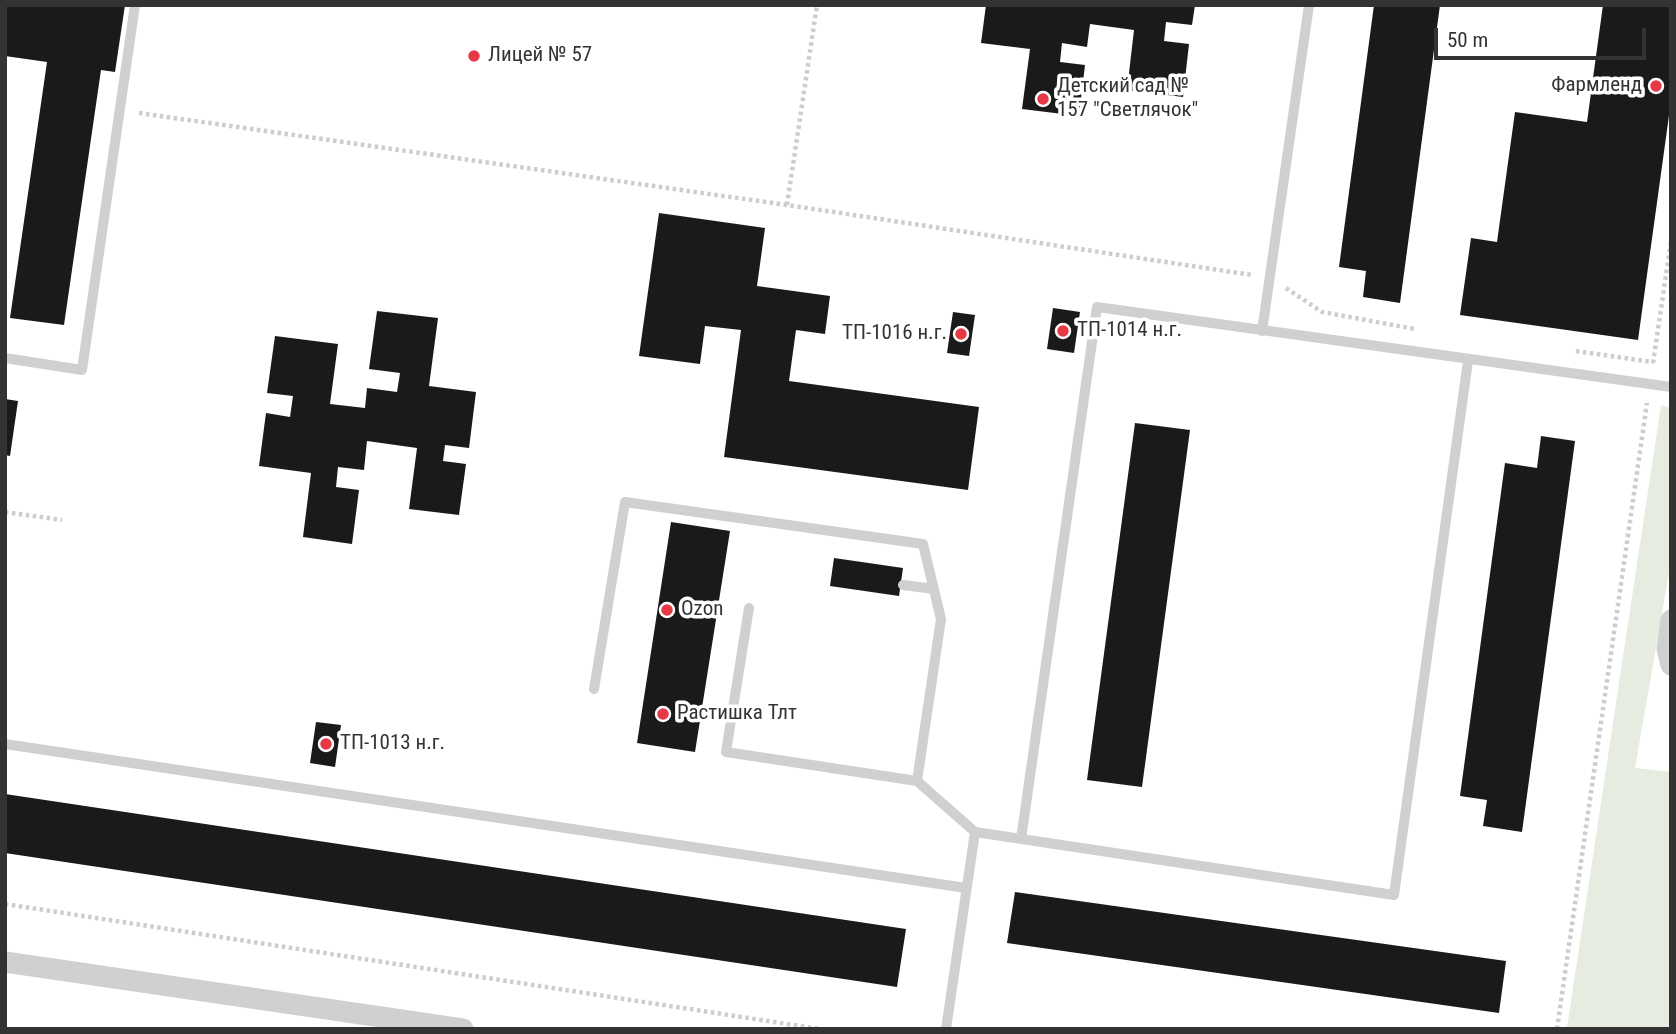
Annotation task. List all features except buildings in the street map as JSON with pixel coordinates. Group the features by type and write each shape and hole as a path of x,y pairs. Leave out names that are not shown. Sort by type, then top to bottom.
{"street":[{"path":"1671,620 1667,649 1671,665"},
{"path":"5,962 463,1029"}],"lane":[{"path":"5,358 82,370 135,5"},
{"path":"1262,331 1309,5"},
{"path":"1021,839 1097,307 1468,361 1671,387"},
{"path":"749,608 726,752 917,781 975,832 1394,895 1468,361"},
{"path":"594,689 625,502 923,544 941,619 917,781"},
{"path":"903,584 934,589"},
{"path":"5,744 967,888"},
{"path":"946,1029 975,832"}],"path":[{"path":"787,205 817,5"},
{"path":"134,113 787,205 1270,277 1322,312 1425,331"},
{"path":"1557,1029 1671,241"},
{"path":"1573,351 1653,362"},
{"path":"5,512 62,520"},
{"path":"5,904 820,1029"}],"shaded area":[{"path":"1661,405 1671,408 1671,561 1635,768 1671,772 1671,1029 1567,1028"}],"place":[{"name":"Лицей № 57","path":"474,56"},
{"name":"Фармленд","path":"1656,86"},
{"name":"Детский сад № 157 \"Светлячок\"","path":"1043,99"},
{"name":"ТП-1014 н.г.","path":"1063,331"},
{"name":"ТП-1016 н.г.","path":"961,334"},
{"name":"Ozon","path":"667,610"},
{"name":"Растишка Тлт","path":"663,714"},
{"name":"ТП-1013 н.г.","path":"326,744"}]}
